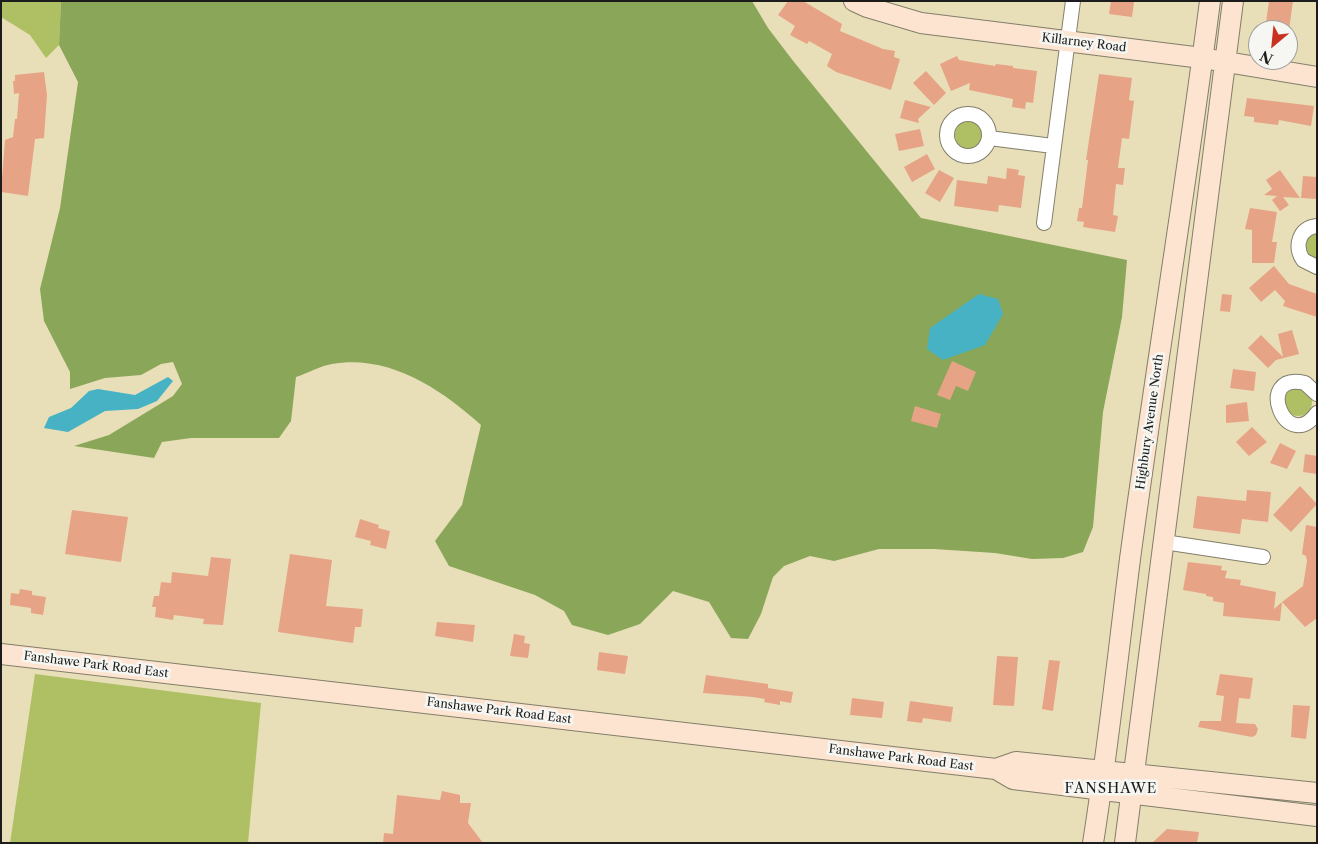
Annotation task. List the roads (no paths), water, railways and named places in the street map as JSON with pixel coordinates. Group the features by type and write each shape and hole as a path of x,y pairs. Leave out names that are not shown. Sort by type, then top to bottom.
{"main road":[{"name":"Killarney Road","path":"854,1 867,7 921,22 1202,58 1317,77"},
{"name":"Highbury Avenue North","path":"1093,843 1130,558 1210,1"},
{"path":"1125,843 1233,1"},
{"name":"Fanshawe Park Road East","path":"1,654 996,769 1016,762 1317,793"},
{"name":"Fanshawe Park Road East","path":"996,769 1013,780 1317,816"}],"street":[{"path":"1044,223 1073,1"},
{"path":"989,138 1053,146"},
{"path":"1317,226 1306,229 1302,234 1298,247 1303,260 1317,267"},
{"path":"1317,394 1306,383 1292,382 1281,390 1277,404 1282,416 1294,424 1307,422 1317,412"},
{"path":"1164,542 1263,557"}],"water":[{"path":"979,294 998,299 1003,314 985,345 943,360 927,349 930,328"},
{"path":"168,377 173,381 157,401 138,409 105,411 68,432 44,428 49,417 71,408 89,391 98,389 135,395"}],"district":[{"name":"FANSHAWE","path":"1111,789"}]}
